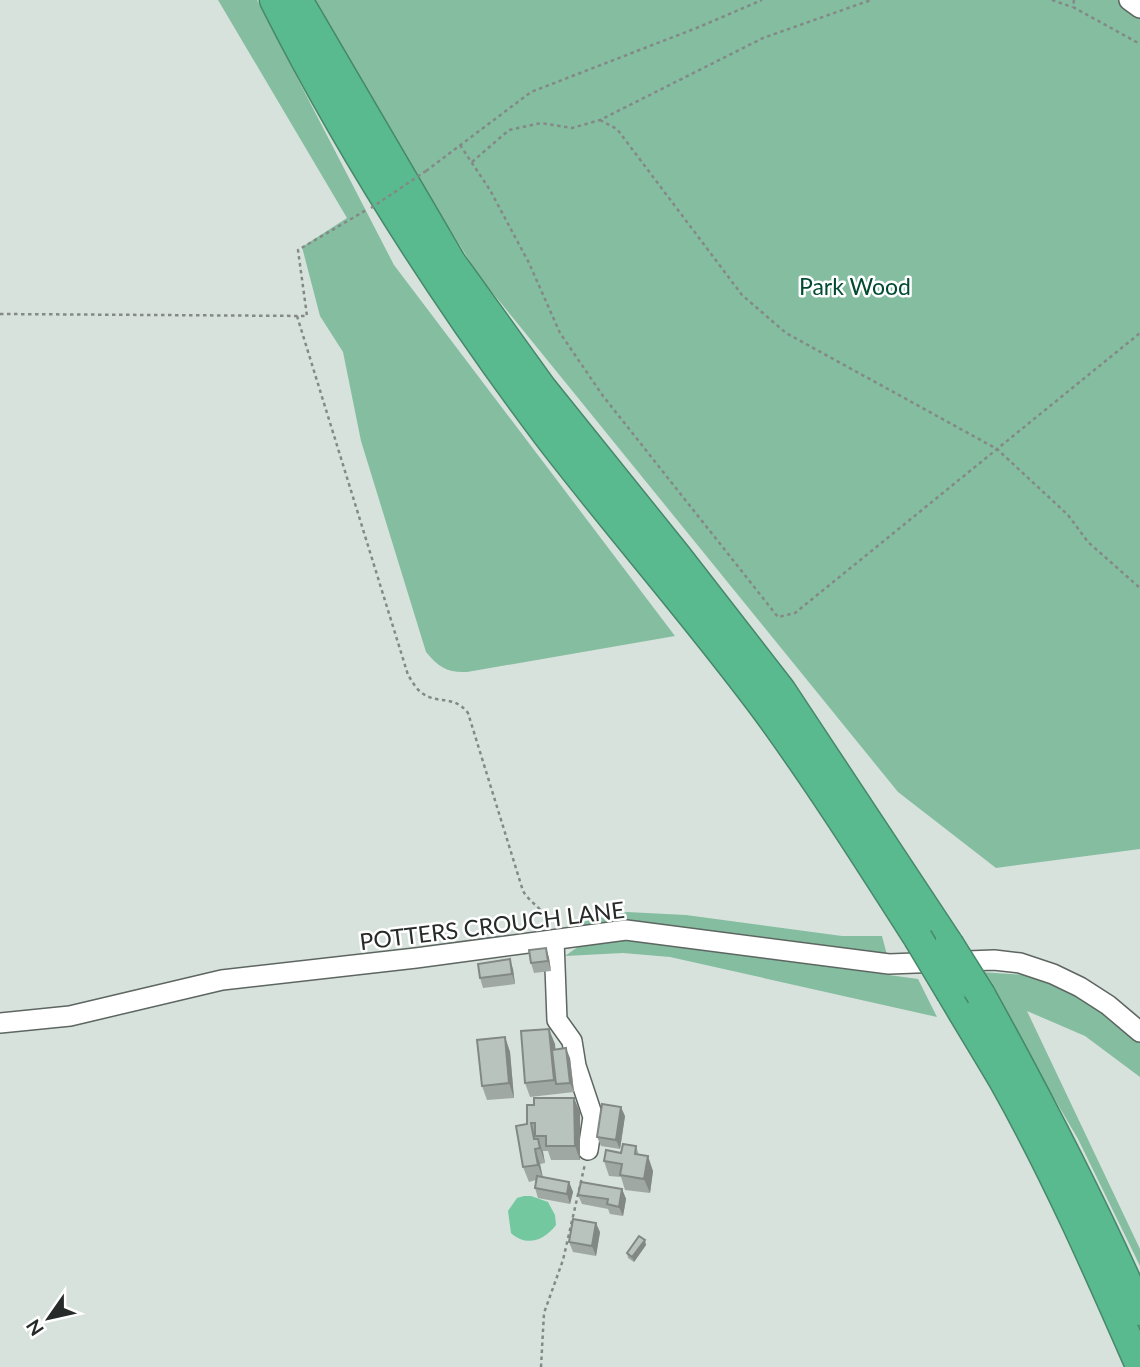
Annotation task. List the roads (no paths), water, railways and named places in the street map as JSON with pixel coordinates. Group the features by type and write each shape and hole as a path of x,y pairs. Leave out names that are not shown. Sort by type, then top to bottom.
{"highway":[{"path":"274,0 351,141 432,273 548,436 691,612 769,715 918,938 1003,1081 1049,1167 1140,1366"},
{"path":"298,0 452,263 542,388 781,690 949,944 981,995 1071,1163 1140,1311"}],"street":[{"path":"1129,0 1140,8"},
{"name":"POTTERS CROUCH LANE","path":"0,1023 70,1016 222,980 626,930 889,964 994,960 1020,963 1080,987 1108,1005 1140,1032"},
{"path":"554,940 557,1020 572,1041 576,1066 593,1117 588,1150"}],"park label":[{"name":"Park Wood","path":"855,286"}]}
